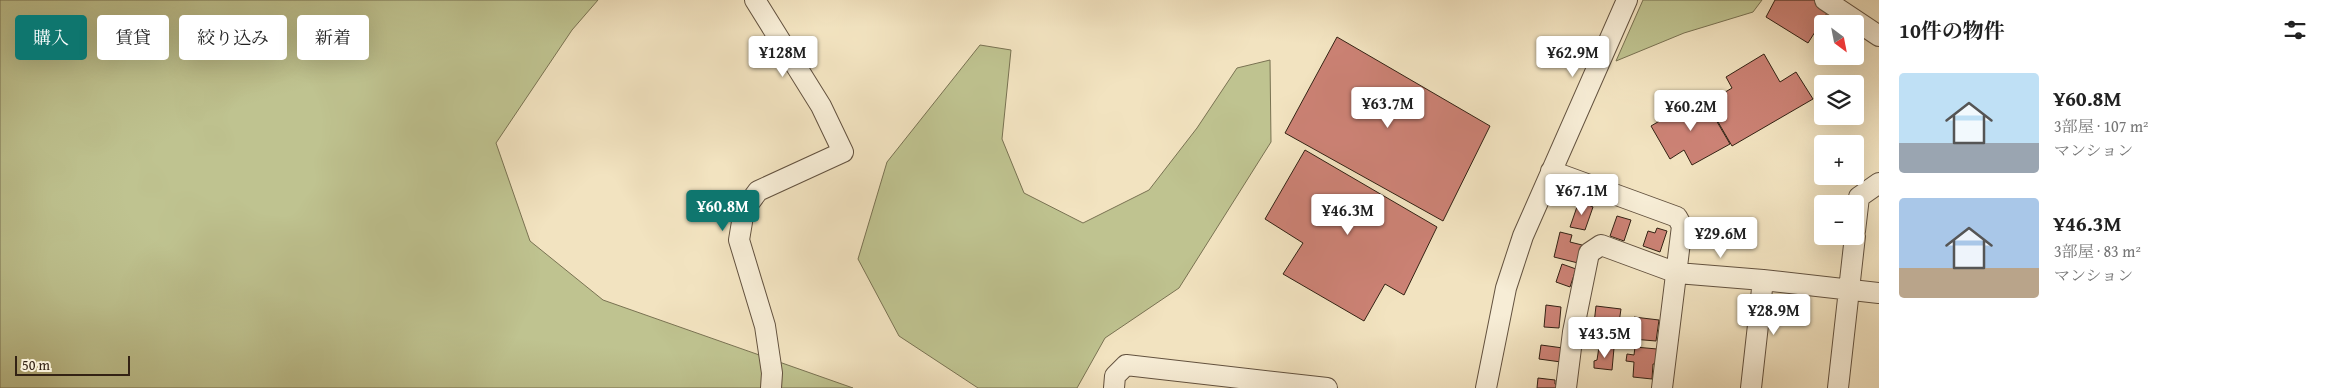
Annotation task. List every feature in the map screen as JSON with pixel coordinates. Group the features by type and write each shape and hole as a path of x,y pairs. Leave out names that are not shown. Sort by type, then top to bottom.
{"street":[{"path":"755,0 821,106 844,152 758,191 744,210 739,240 765,326 772,373 771,388"},
{"path":"1486,388 1506,288 1523,236 1627,0"},
{"path":"1825,0 1879,36"},
{"path":"1551,171 1677,217 1682,226 1662,388"},
{"path":"1860,195 1879,183"},
{"path":"1566,388 1572,332 1589,253 1601,245 1677,273 1763,280 1879,293"},
{"path":"1838,388 1853,245"},
{"path":"1751,388 1763,280"},
{"path":"1114,388 1115,376 1126,365 1271,384 1327,388"}],"green space":[{"path":"0,0 598,0 572,30 496,143 530,241 603,300 853,388 0,388"},
{"path":"1643,0 1762,0 1753,12 1684,33 1616,61"},
{"path":"980,45 1011,50 1002,139 1024,193 1083,223 1149,190 1197,128 1237,68 1270,60 1271,142 1179,288 1105,338 1077,388 978,388 899,336 858,259 887,162"}],"building":[{"path":"1775,0 1816,0 1829,10 1826,15 1814,15 1814,34 1808,43 1766,17"},
{"path":"1337,37 1490,126 1443,221 1285,133"},
{"path":"1764,54 1780,82 1796,72 1813,99 1732,146 1707,103 1732,88 1726,77"},
{"path":"1702,96 1730,144 1692,165 1684,150 1670,159 1651,126"},
{"path":"1305,150 1437,227 1404,295 1385,284 1364,321 1283,274 1303,243 1265,219"},
{"path":"1579,201 1593,207 1585,230 1570,227"},
{"path":"1617,216 1631,220 1624,241 1610,236"},
{"path":"1657,228 1667,231 1660,252 1643,246 1648,231 1655,233"},
{"path":"1560,232 1572,235 1570,242 1582,245 1578,263 1554,257"},
{"path":"1562,264 1576,269 1570,287 1556,282"},
{"path":"1546,305 1561,307 1559,328 1544,327"},
{"path":"1596,306 1621,309 1617,336 1593,332"},
{"path":"1634,317 1659,320 1656,341 1632,339"},
{"path":"1541,345 1563,348 1561,362 1539,359"},
{"path":"1599,347 1614,348 1612,370 1594,368 1594,361 1597,360"},
{"path":"1635,347 1657,349 1652,379 1633,377 1634,362 1626,361 1627,354 1634,355"},
{"path":"1538,378 1555,380 1558,388 1537,388"}]}
